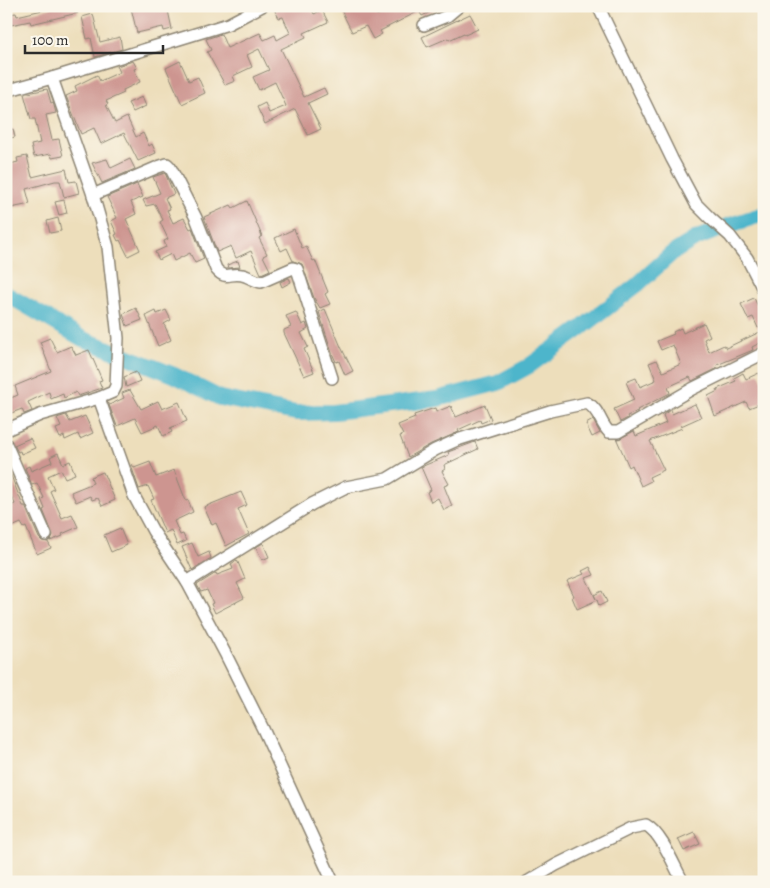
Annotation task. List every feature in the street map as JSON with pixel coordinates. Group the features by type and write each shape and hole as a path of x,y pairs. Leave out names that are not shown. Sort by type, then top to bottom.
{"street":[{"path":"6,91 228,24 262,6"},
{"path":"424,25 447,16 459,6"},
{"path":"598,6 686,187 696,204 730,236 747,258 764,291"},
{"path":"6,430 40,415 100,398 116,389 118,338 108,247 93,195 52,78"},
{"path":"93,195 167,164 196,218 216,269 220,274 226,276 240,274 260,282 293,268 297,269 332,378"},
{"path":"187,582 312,504 346,487 387,479 435,450 457,440 550,411 587,403 596,410 609,432 618,432 692,389 764,353"},
{"path":"100,398 134,496 153,531 187,582 226,655 263,729 333,882"},
{"path":"6,444 46,534"},
{"path":"527,882 556,865 624,832 639,825 646,825 659,838 683,882"}],"building":[{"path":"50,6 77,6 78,13 31,24 30,21 11,25 9,14 16,13 17,16 51,8"},
{"path":"137,6 167,6 172,29 164,31 163,27 137,33 131,8"},
{"path":"279,6 310,6 314,14 322,10 328,22 304,33 306,37 281,49 304,97 324,88 327,94 308,103 321,129 308,135 295,109 265,124 257,107 265,103 269,113 286,106 275,82 259,90 253,77 269,70 259,49 247,55 252,67 233,76 235,81 225,85 207,52 211,50 206,39 221,34 227,48 260,33 264,40 275,35 277,40 290,33 283,17 279,18 274,9"},
{"path":"339,6 373,6 377,15 395,6 443,6 422,16 419,11 380,31 382,34 373,39 366,26 352,32"},
{"path":"93,14 100,42 120,37 122,49 95,57 91,38 87,39 82,17"},
{"path":"470,14 478,29 427,47 422,37"},
{"path":"133,61 137,68 134,69 140,82 123,90 124,93 106,101 108,104 106,105 115,123 127,117 136,137 143,133 149,146 152,144 156,153 138,161 124,133 101,144 94,128 81,134 66,96 77,91 75,86 97,75 100,81 120,72 117,66"},
{"path":"180,61 189,81 198,77 205,93 182,104 166,68"},
{"path":"47,89 56,113 46,115 52,140 59,139 63,156 52,158 51,154 34,157 31,145 40,143 35,119 31,119 24,94"},
{"path":"142,97 146,106 133,112 128,103"},
{"path":"13,129 15,137 6,139 6,131"},
{"path":"27,156 32,177 66,169 69,182 76,181 79,193 64,197 60,181 55,181 26,189 30,204 11,208 6,192 6,165 18,162 17,158"},
{"path":"107,159 111,168 130,159 135,169 102,183 92,163"},
{"path":"165,173 174,194 165,198 170,209 167,210 173,223 184,218 190,229 192,228 204,259 195,263 190,253 174,261 171,254 159,260 155,252 166,247 164,241 168,239 160,222 163,220 155,204 146,206 143,200 160,193 153,177"},
{"path":"137,184 143,197 131,202 136,214 126,219 140,250 128,256 120,240 118,241 115,235 117,234 111,221 117,218 107,197"},
{"path":"64,200 67,213 59,215 55,202"},
{"path":"247,201 262,236 259,238 267,254 263,256 270,270 261,274 251,251 236,258 231,246 217,252 204,217 231,205 233,208"},
{"path":"58,218 61,231 50,233 47,221"},
{"path":"294,229 302,248 306,246 313,261 315,260 328,292 325,294 330,304 320,308 314,298 302,264 293,261 287,248 281,251 275,238"},
{"path":"238,261 240,267 228,268 227,265"},
{"path":"289,278 291,282 282,287 280,282"},
{"path":"754,298 764,319 764,325 758,328 753,317 748,319 741,304"},
{"path":"136,308 142,320 127,326 123,314"},
{"path":"325,309 353,371 345,375 339,361 336,362 332,353 319,312"},
{"path":"166,310 171,320 164,324 171,340 158,346 146,316 156,311 157,314"},
{"path":"296,312 302,325 306,323 308,329 301,333 308,347 304,349 314,372 304,376 284,333 284,330 291,327 286,316"},
{"path":"704,323 710,336 704,339 709,352 724,345 726,348 762,331 764,341 752,347 753,350 717,365 718,368 692,381 690,377 668,387 670,393 637,410 620,422 614,409 634,400 626,382 636,378 640,387 656,380 649,363 657,360 663,372 681,364 673,345 661,350 657,341 674,334 673,332 681,328 683,333"},
{"path":"50,338 57,352 71,346 76,355 89,350 102,380 99,381 102,388 78,396 76,392 64,398 63,394 51,399 49,392 28,402 32,411 24,414 22,409 6,415 6,400 18,395 15,386 51,371 40,342"},
{"path":"136,372 140,381 126,387 124,377"},
{"path":"743,373 746,379 759,373 764,384 764,402 749,408 746,402 715,416 708,396 718,391 717,389 736,381 734,378"},
{"path":"130,390 141,409 158,401 162,409 179,402 187,421 170,428 172,432 163,436 158,425 142,432 135,418 117,426 109,405 124,398 122,393"},
{"path":"695,404 701,417 681,426 682,428 650,441 664,470 649,477 651,481 641,486 632,465 629,467 617,440 634,431 636,436 666,423 663,415 670,410 672,414"},
{"path":"485,405 491,419 481,423 480,420 458,430 459,432 431,444 408,457 400,436 403,435 398,425 415,418 414,415 435,408 436,412 451,406 456,417"},
{"path":"66,415 70,422 85,416 93,433 80,439 78,434 65,440 64,436 60,438 56,429 61,427 57,418"},
{"path":"593,420 600,433 592,437 586,424"},
{"path":"30,438 35,448 21,454 20,451 18,452 14,445"},
{"path":"475,442 478,449 444,465 445,469 442,471 449,484 444,486 452,506 444,510 438,498 431,502 427,492 431,490 421,467 449,455 448,452"},
{"path":"58,453 63,464 70,461 75,474 65,478 61,470 48,476 54,489 50,491 62,518 72,514 78,527 50,541 53,535 43,510 45,509 41,499 44,498 37,483 32,485 25,468 29,466 31,471 52,462 50,457"},
{"path":"150,462 156,477 174,470 186,501 188,500 193,512 174,521 180,535 183,534 186,541 177,545 171,530 165,533 151,500 154,499 148,486 139,489 131,465 134,468"},
{"path":"6,463 23,506 25,506 39,538 42,541 48,542 51,548 37,554 26,527 24,528 21,523 12,527 6,515 6,508 15,504 6,485"},
{"path":"103,472 115,500 102,506 98,498 92,500 90,496 76,502 71,492 93,483 91,477"},
{"path":"241,492 247,505 238,509 249,534 226,546 216,523 212,525 204,507"},
{"path":"120,528 127,545 111,552 104,535"},
{"path":"192,543 198,557 209,552 211,558 192,570 182,547"},
{"path":"263,543 269,557 262,560 256,547"},
{"path":"237,560 245,579 237,583 244,598 215,613 207,590 201,592 197,585 216,573 217,575 233,569 231,564"},
{"path":"590,567 594,575 586,578 594,595 602,591 607,602 599,606 597,600 577,609 572,597 574,596 567,581 584,574 582,571"},
{"path":"694,832 700,844 684,851 678,839"}],"waterway":[{"path":"6,294 83,339 174,375 220,398 296,413 334,412 437,399 498,383 529,366 580,329 637,285 671,254 695,239 764,214"}]}
